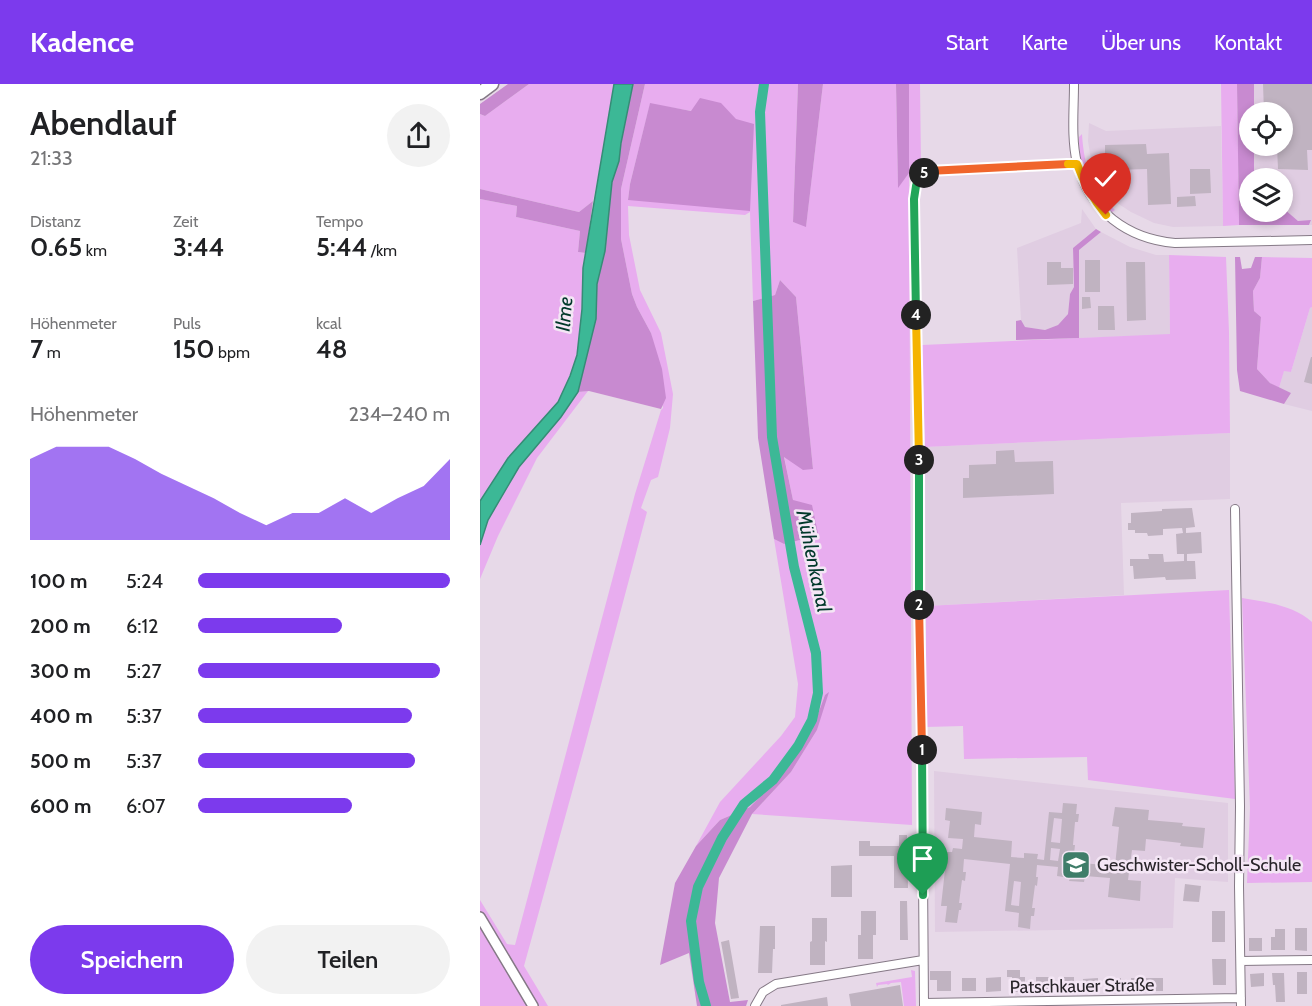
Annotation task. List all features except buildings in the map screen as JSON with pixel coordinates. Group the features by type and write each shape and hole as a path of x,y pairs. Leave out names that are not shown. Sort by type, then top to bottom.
{"main road":[{"path":"480,93 492,84"}],"street":[{"path":"1074,84 1074,146 1077,164 1092,198 1106,215 1134,233 1175,243 1312,240"},
{"path":"924,1004 914,199 916,186 919,176 928,171 1077,164"},
{"path":"1234,509 1241,1002"},
{"path":"480,917 533,1006"},
{"path":"755,1006 763,992 776,984 923,960"},
{"path":"1241,961 1312,960"},
{"name":"Patschkauer Straße","path":"924,1004 1241,1002"}],"shaded area":[{"path":"508,84 529,84 485,116 480,114 480,104"},
{"path":"529,84 614,84 593,201 579,212 480,189 480,114 485,116"},
{"path":"614,84 633,84 619,161 612,182 605,251 597,284 596,319 578,392 561,417 519,467 488,520 480,545 480,501 508,458 558,402 577,355 582,309 583,268"},
{"path":"633,84 645,84 621,189 621,239 632,294 651,333 662,369 666,398 661,409 589,391 578,392 596,319 597,284 605,251 612,182 619,161"},
{"path":"645,84 798,84 793,222 806,226 823,84 896,84 898,187 909,173 909,84 920,84 921,166 909,174 912,825 752,814 791,772 817,730 825,695 812,730 786,770 750,807 720,820 696,846 720,802 781,736 795,717 798,684 774,539 784,544 819,538 793,500 784,456 803,469 813,469 796,297 780,280 775,295 753,301 750,212 745,215 628,206 629,235 640,290 661,333 673,394 670,428 658,477 651,480 641,508 647,512 524,966 548,1006 480,1006 480,900 507,944 515,945 635,494 663,408 651,333 632,294 621,239 621,189","holes":["650,104 692,111 628,200"]},
{"path":"798,84 823,84 806,227 793,222"},
{"path":"896,84 909,84 909,173 898,188"},
{"path":"1221,84 1237,84 1239,225 1223,226"},
{"path":"1237,84 1254,84 1254,102 1239,102 1239,156 1254,156 1254,168 1239,168 1239,222 1293,222 1293,217 1298,221 1311,220 1309,225 1239,225"},
{"path":"1254,84 1312,84 1312,225 1309,225 1311,221 1298,221 1293,217 1293,168 1254,168 1254,156 1293,156 1293,102 1254,102"},
{"path":"700,98 721,103 736,119 754,124 750,211 628,200 650,103 691,111"},
{"path":"1089,123 1106,131 1221,126 1223,226 1173,227 1154,223 1111,199 1099,182 1092,166 1088,141"},
{"path":"1082,134 1090,176 1100,193 1115,210 1111,213 1096,196 1086,179 1079,149 1079,137"},
{"path":"480,189 579,212 593,201 586,253 578,252 580,231 516,217 517,206 480,199"},
{"path":"480,199 517,206 516,217 580,231 578,252 586,253 577,355 570,376 558,402 508,458 480,501"},
{"path":"1082,209 1096,229 1073,248 1074,287 1070,294 1068,314 1058,325 1045,330 1024,327 1021,320 1017,248 1081,223"},
{"path":"1096,229 1101,232 1079,250 1079,338 1016,340 1016,321 1021,320 1025,327 1045,330 1058,325 1068,314 1070,294 1074,287 1073,248"},
{"path":"1101,232 1130,247 1156,255 1169,255 1170,335 1079,338 1079,250"},
{"path":"1169,255 1226,257 1230,433 925,447 922,345 1170,334"},
{"path":"1235,257 1240,257 1242,269 1251,268 1255,257 1262,257 1260,278 1253,291 1254,311 1261,317 1257,369 1270,383 1291,393 1284,404 1240,391 1237,370"},
{"path":"1262,257 1312,258 1312,307 1291,372 1284,371 1279,388 1270,383 1257,369 1261,317 1254,311 1253,291 1260,278"},
{"path":"780,280 796,297 813,469 803,470 784,457 793,500 812,505 819,538 784,544 774,539 758,438 753,301 775,295"},
{"path":"1312,307 1312,411 1284,404 1291,393 1279,388 1284,370 1291,372"},
{"path":"588,391 537,458 498,536 480,579 480,545 488,520 519,467 561,417 578,392"},
{"path":"1230,433 1230,499 1121,503 1124,595 926,606 925,447"},
{"path":"1229,590 1235,799 1088,780 1087,757 964,759 963,726 926,727 926,606"},
{"path":"1242,598 1288,608 1312,622 1312,882 1247,883 1250,808"},
{"path":"829,692 817,730 791,772 752,814 719,878 715,923 730,1002 748,1000 746,1006 697,1006 689,953 660,965 675,883 696,846 720,820 750,807 786,770 812,730 825,695"},
{"path":"934,771 1228,803 1228,882 1175,878 1173,928 935,932"},
{"path":"911,970 915,971 916,1006 904,1006 901,982 877,987 876,983 912,977"}],"waterway":[{"name":"Mühlenkanal","path":"706,1006 699,982 691,921 698,887 722,838 744,804 773,780 798,746 812,720 818,693 816,653 794,567 772,437 760,112 764,84"}],"place":[{"name":"Geschwister-Scholl-Schule","path":"1076,865"}],"route":[{"path":"923,895 914,199 916,186 919,176 928,171 1077,164 1092,198 1106,215"}],"water label":[{"name":"Ilme","path":"564,314"}]}
